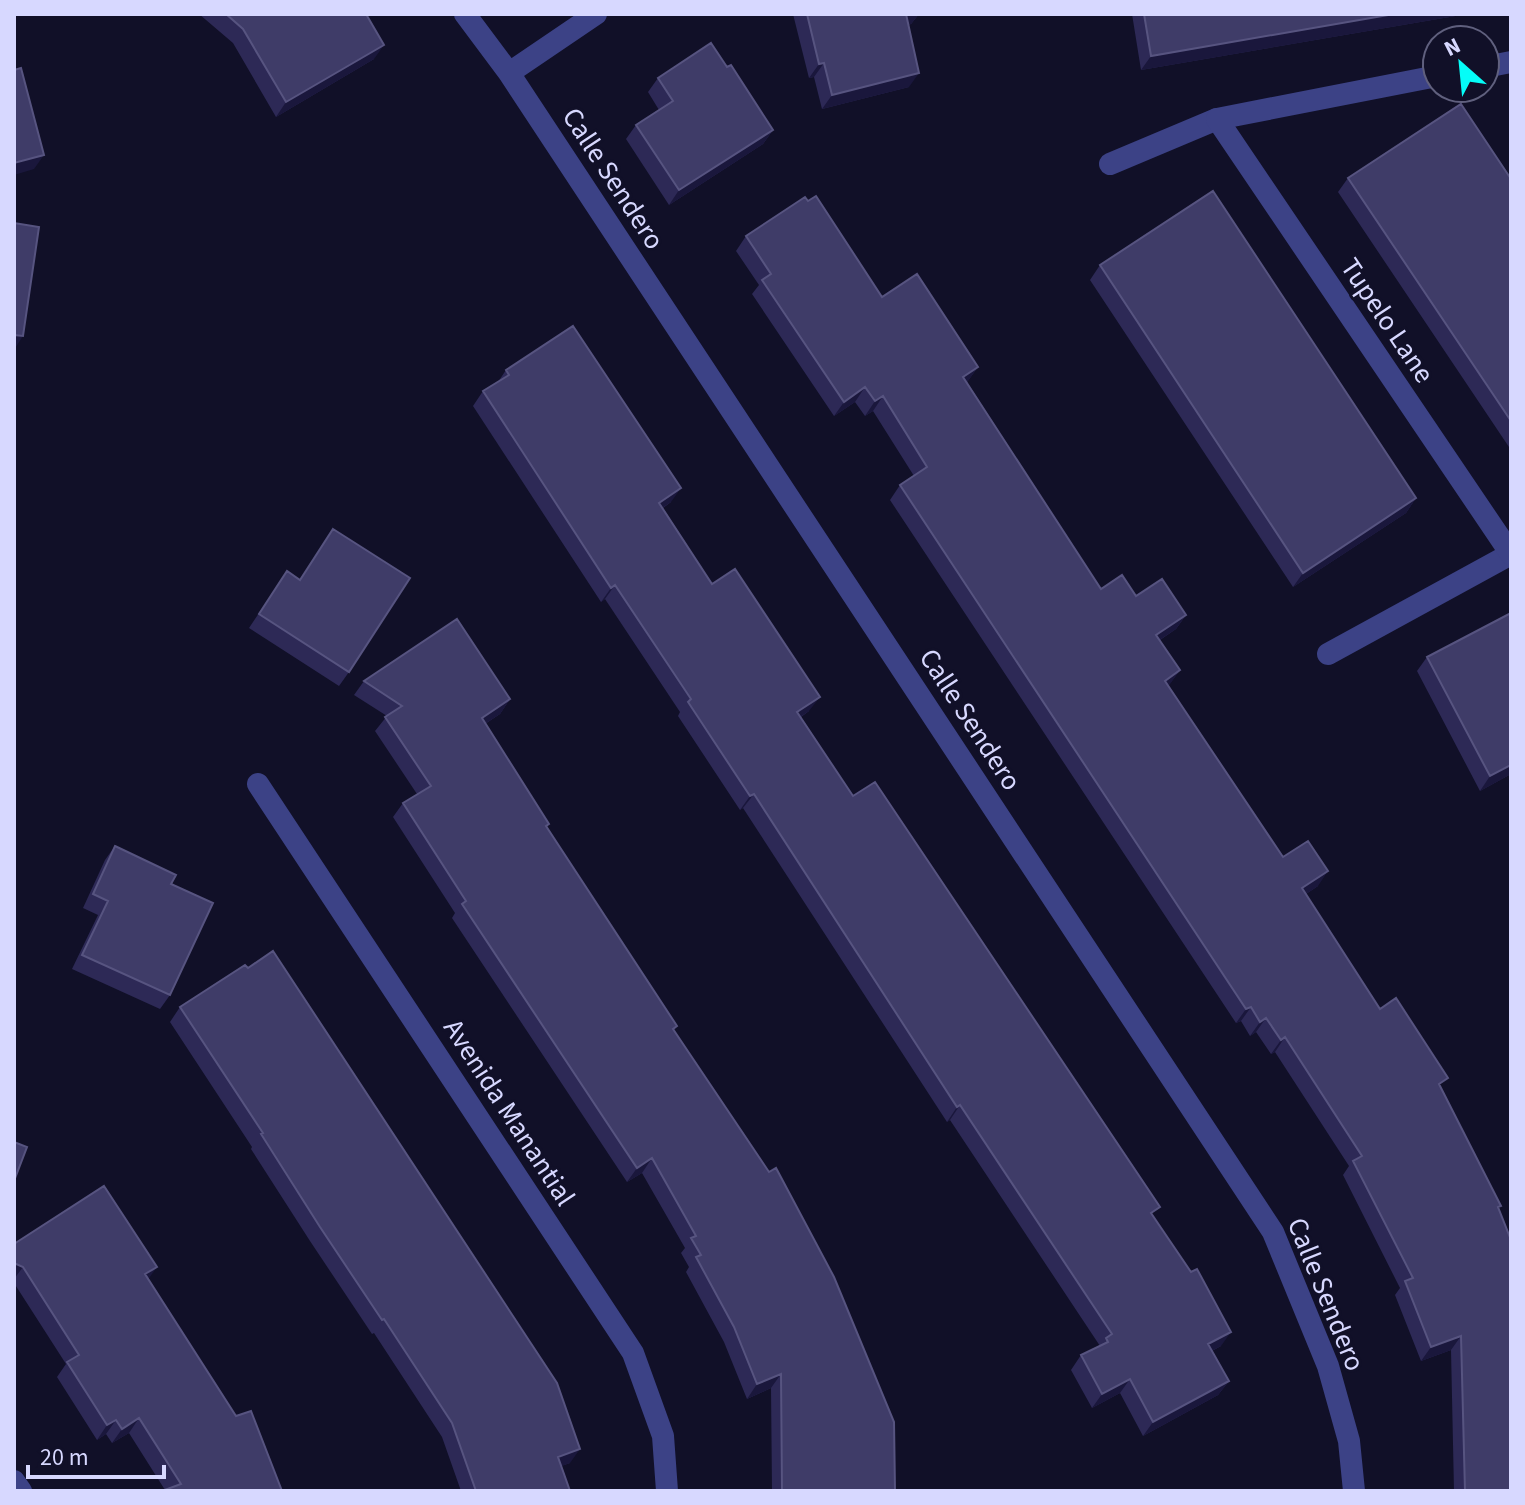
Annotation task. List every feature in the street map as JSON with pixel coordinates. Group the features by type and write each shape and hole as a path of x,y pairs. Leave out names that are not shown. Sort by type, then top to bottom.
{"street":[{"name":"Calle Sendero","path":"465,14 509,73 1273,1232 1328,1366 1349,1441 1354,1491"},
{"path":"509,73 596,14"},
{"path":"1110,164 1217,119 1421,79"},
{"name":"Tupelo Lane","path":"1217,119 1510,555"},
{"path":"1328,654 1510,555"},
{"name":"Avenida Manantial","path":"258,784 633,1353 663,1436 667,1491"},
{"path":"14,1481 21,1491"}],"building":[{"path":"226,14 366,14 384,45 286,102 243,29"},
{"path":"807,14 906,14 919,73 832,95 824,63 819,64"},
{"path":"1144,14 1394,14 1151,56"},
{"path":"711,43 727,67 731,65 773,130 679,190 636,125 673,101 658,78"},
{"path":"21,68 44,155 14,163 14,70"},
{"path":"1461,104 1511,179 1511,421 1348,178"},
{"path":"1213,191 1416,498 1303,573 1100,265"},
{"path":"816,196 882,297 917,274 978,367 963,377 1101,589 1122,575 1136,596 1162,579 1186,615 1156,635 1180,670 1165,681 1283,857 1308,841 1328,871 1302,888 1380,1009 1396,998 1448,1078 1439,1084 1501,1206 1498,1207 1511,1240 1511,1491 1465,1491 1461,1336 1431,1347 1405,1281 1413,1278 1353,1161 1362,1156 1285,1037 1281,1040 1266,1018 1260,1022 1251,1007 1246,1009 900,485 927,467 883,396 875,401 865,387 844,402 762,280 771,274 746,236 805,197 808,201"},
{"path":"14,223 39,227 23,336 14,335"},
{"path":"573,326 681,488 659,503 712,584 735,569 820,697 797,712 853,796 875,782 1160,1207 1151,1213 1191,1272 1197,1269 1231,1332 1208,1344 1229,1381 1153,1422 1130,1379 1102,1394 1081,1355 1108,1342 1106,1338 1112,1334 960,1105 957,1107 754,794 750,796 688,702 691,699 615,585 611,588 483,391 509,375 506,370"},
{"path":"333,529 410,578 349,672 259,614 287,571 300,580"},
{"path":"1511,613 1511,765 1490,776 1427,657"},
{"path":"457,619 510,699 482,718 549,824 546,826 677,1026 673,1029 769,1172 776,1168 834,1277 894,1422 895,1491 782,1491 781,1374 757,1384 734,1327 696,1257 701,1255 691,1238 696,1236 652,1158 637,1168 462,904 466,901 403,803 431,786 385,717 402,706 364,681"},
{"path":"115,846 176,875 171,884 213,903 170,995 82,955 108,901 93,894"},
{"path":"273,951 557,1383 580,1449 558,1457 570,1491 476,1491 452,1423 320,1227 180,1007 245,965 248,968"},
{"path":"14,1142 27,1147 14,1181"},
{"path":"104,1186 157,1267 145,1274 236,1416 251,1411 282,1491 162,1491 181,1484 139,1418 122,1429 116,1420 107,1425 67,1362 79,1355 23,1267 14,1263 14,1244"}]}
